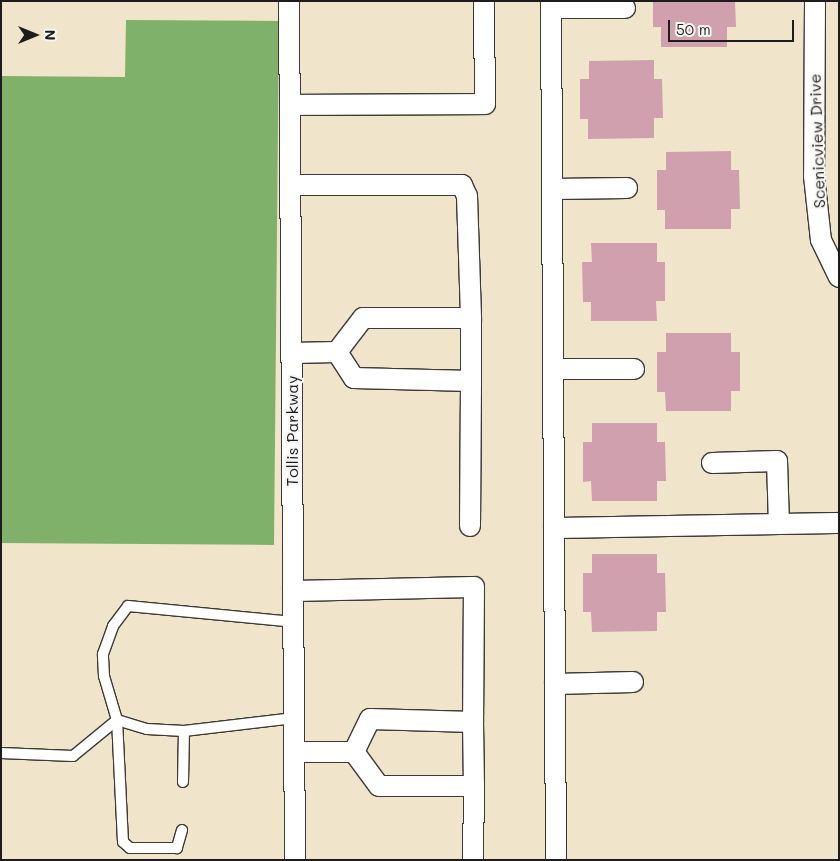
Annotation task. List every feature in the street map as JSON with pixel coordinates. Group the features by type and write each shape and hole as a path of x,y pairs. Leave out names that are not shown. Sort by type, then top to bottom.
{"street":[{"name":"Tollis Parkway","path":"289,1 295,860"},
{"path":"290,105 485,104 484,1"},
{"name":"Scenicview Drive","path":"815,1 814,176 822,240 839,277"},
{"path":"556,860 551,5 625,8"},
{"path":"290,185 462,185 467,196 471,318 470,526"},
{"path":"552,189 627,188"},
{"path":"338,352 363,318 471,318"},
{"path":"292,353 338,352"},
{"path":"338,352 354,378 471,380"},
{"path":"553,369 634,369"},
{"path":"712,463 777,461 779,524"},
{"path":"554,528 839,523"},
{"path":"293,591 474,586 473,860"},
{"path":"555,684 633,682"},
{"path":"354,752 370,720 473,722"},
{"path":"294,752 354,752"},
{"path":"354,752 379,786 474,786"}],"lane":[{"path":"182,830 177,848 130,848 123,842 117,720 107,696 103,654 113,626 128,606 293,622"},
{"path":"117,720 147,729 184,731 294,718"},
{"path":"1,753 73,756 117,720"},
{"path":"183,782 184,731"}],"green space":[{"path":"126,20 279,21 274,545 1,543 1,76 125,77"}],"building":[{"path":"653,1 735,1 736,27 727,27 727,47 661,47 661,27 653,27"},
{"path":"654,60 654,79 662,79 663,118 654,118 654,138 588,139 588,119 580,119 580,79 589,79 589,61"},
{"path":"731,151 731,170 739,170 740,209 731,209 731,229 665,229 665,210 657,210 657,170 666,170 666,152"},
{"path":"591,243 657,243 657,262 665,262 665,301 656,301 657,321 591,321 591,302 583,302 582,262 592,262"},
{"path":"666,333 731,333 731,352 740,352 740,391 731,391 731,411 666,411 665,392 657,392 657,352 666,352"},
{"path":"592,423 657,423 657,442 665,442 666,481 657,481 657,501 592,501 591,481 583,482 583,442 592,442"},
{"path":"592,554 657,554 657,573 665,573 666,612 657,612 657,631 592,632 591,612 583,612 583,573 592,573"}]}
